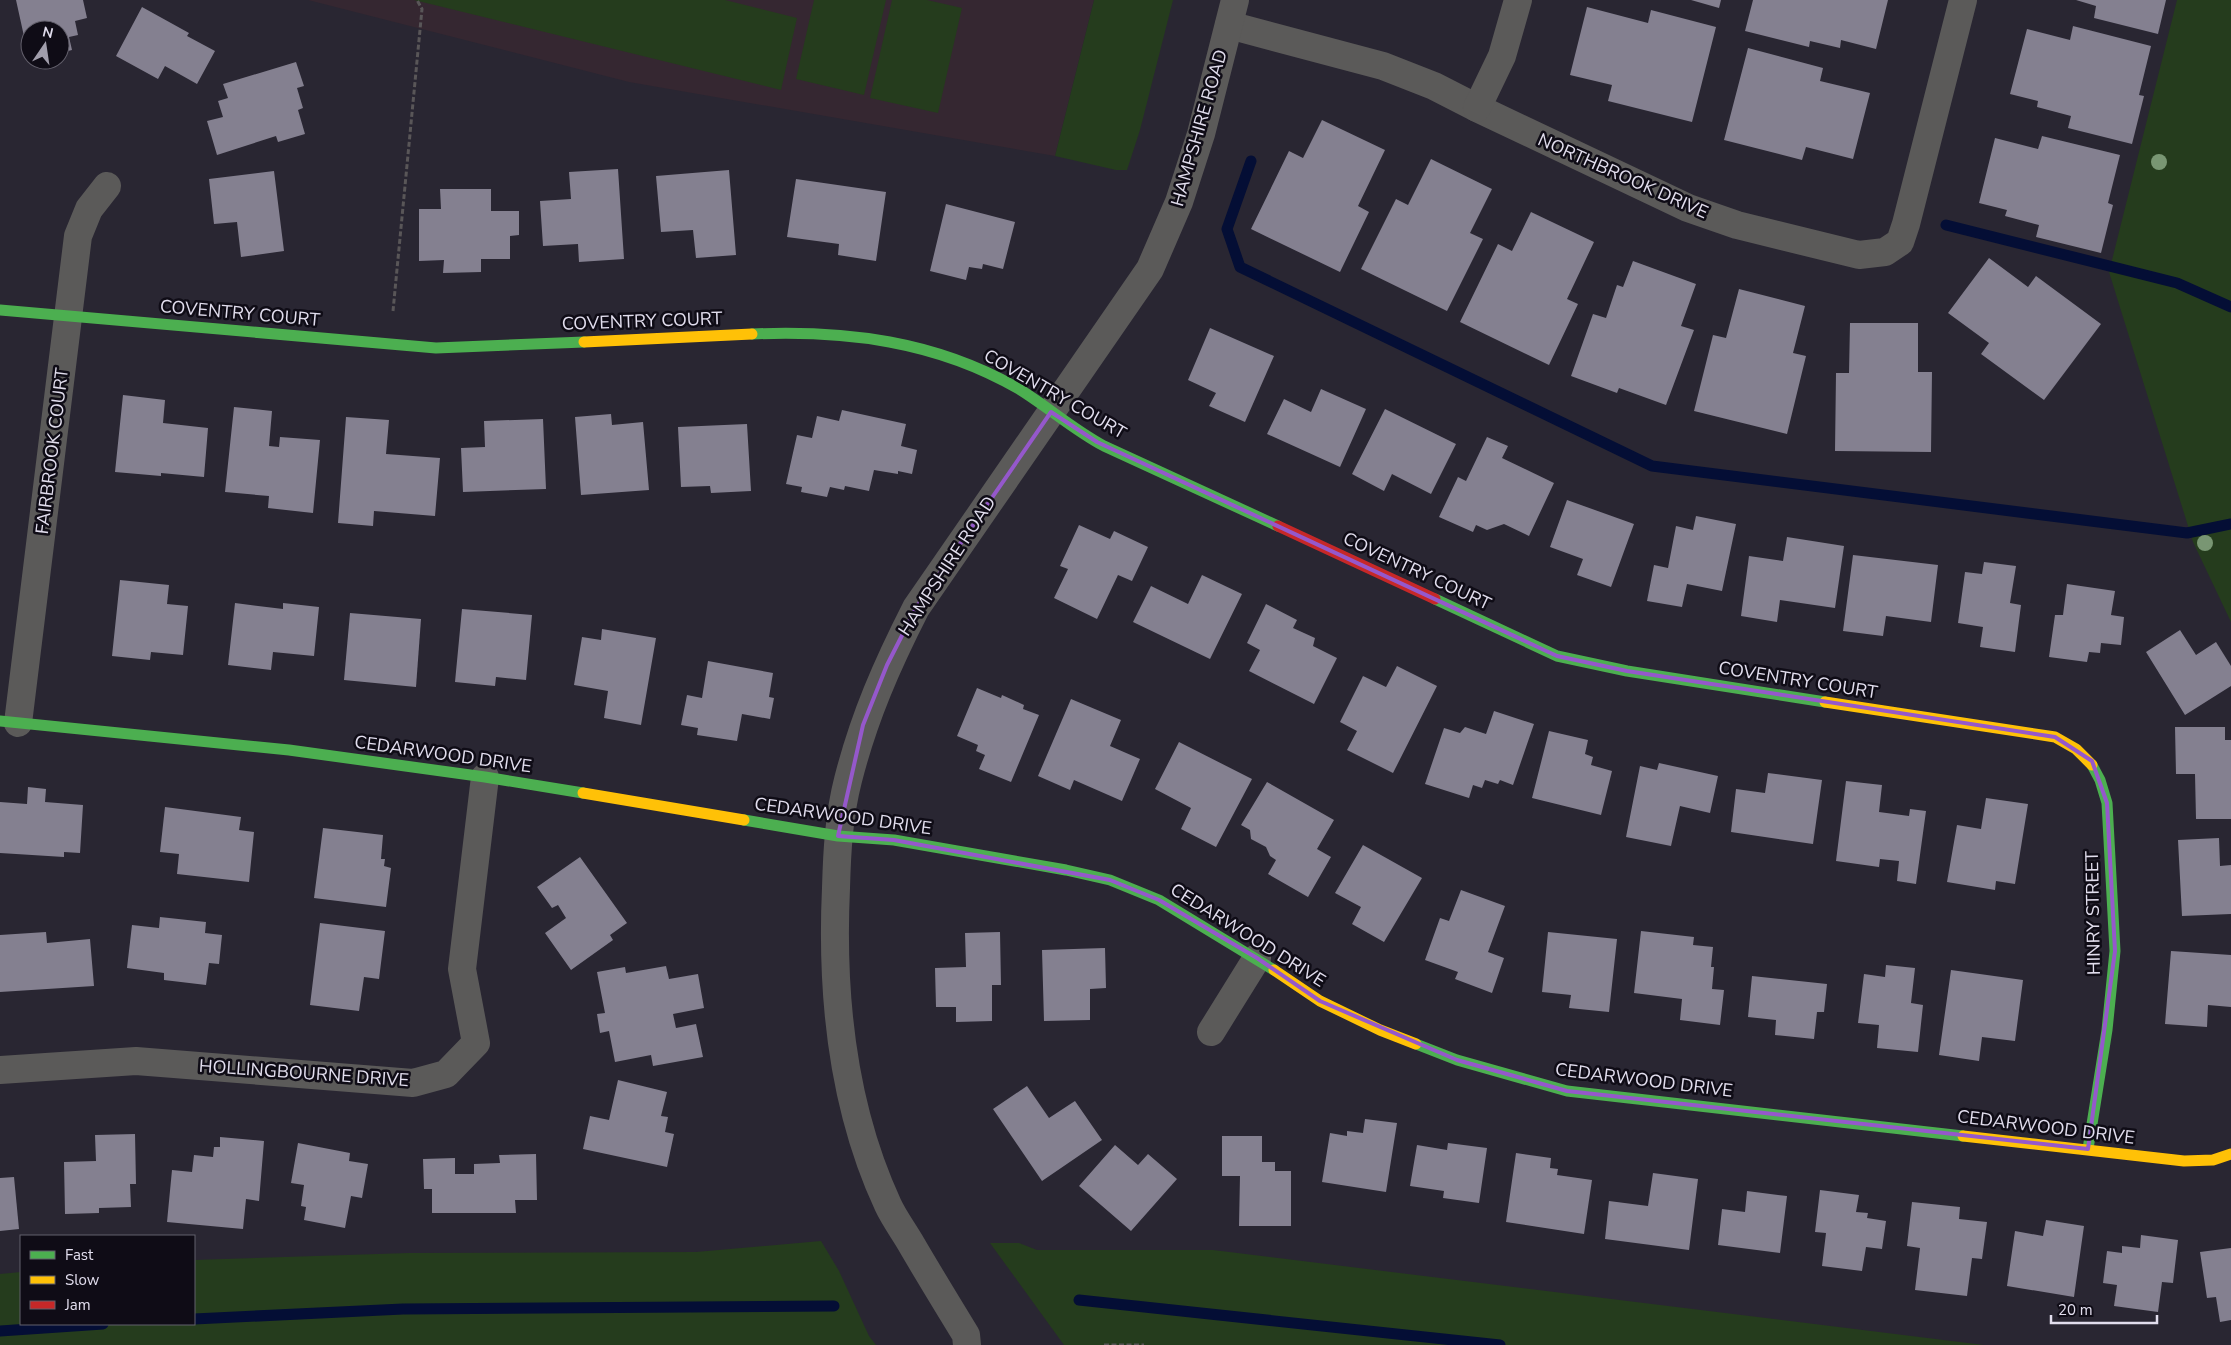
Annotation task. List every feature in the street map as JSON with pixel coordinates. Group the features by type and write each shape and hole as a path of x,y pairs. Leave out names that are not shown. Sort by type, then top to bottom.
{"street":[{"path":"1477,108 1502,56 1518,0"},
{"name":"NORTHBROOK DRIVE","path":"1232,12 1434,86 1688,208 1737,225 1859,255 1885,252 1900,242 1963,0"},
{"name":"HAMPSHIRE ROAD","path":"972,1342 889,1206 863,1141 845,1065 835,989 835,906 838,836 848,782 861,734 886,665 916,608 1150,269 1179,202 1201,134 1232,12"},
{"name":"FAIRBROOK COURT","path":"9,722 69,316 78,236 88,209 107,186"},
{"name":"COVENTRY COURT","path":"0,310 436,348 803,332 854,334 904,343 966,363 1018,389 1096,442 1557,656 1627,671 2055,737 2075,747"},
{"name":"CEDARWOOD DRIVE","path":"9,722 290,750 486,777 838,836 894,840 1066,870 1110,880 1158,900 1258,958 1320,1001 1380,1030 1456,1060 1567,1091 2184,1161 2213,1160 2231,1154"},
{"name":"HINRY STREET","path":"2075,747 2092,762 2102,781 2108,803 2115,951 2107,1030 2088,1149"},
{"name":"HOLLINGBOURNE DRIVE","path":"0,1070 136,1061 413,1083 446,1074 476,1043 462,969 486,777"},
{"path":"1211,1032 1258,958"}],"path":[{"path":"393,311 422,9 417,0"},
{"path":"1104,1345 1144,1345"}],"highlighted area":[{"path":"1051,412 1097,442 1557,656 1627,671 2055,737 2092,761 2107,803 2115,951 2088,1149 1567,1091 1457,1060 1320,1001 1257,958 1159,900 1110,880 894,840 838,836 863,725 887,665 916,608"}],"shaded area":[{"path":"308,0 1094,0 1055,156 629,82"}],"green space":[{"path":"414,0 725,0 797,18 781,90"},
{"path":"814,0 886,0 864,95 796,79"},
{"path":"892,0 927,0 962,8 938,113 870,98"},
{"path":"1094,0 1173,0 1140,130 1127,170 1116,170 1055,156"},
{"path":"2177,0 2231,0 2231,622 2193,542 2109,272"},
{"path":"821,1241 839,1271 869,1336 876,1345 0,1345 0,1274 20,1272 20,1325 195,1325 195,1260 409,1253 696,1252"},
{"path":"990,1243 1019,1243 1037,1250 1213,1250 1984,1345 1064,1345"}],"building":[{"path":"16,0 83,0 87,18 75,21 78,35 70,37 70,20 20,20"},
{"path":"1691,0 1721,0 1719,8"},
{"path":"1753,0 1888,0 1876,49 1841,40 1840,48 1810,41 1809,47 1745,31"},
{"path":"2076,0 2166,0 2158,34 2094,18 2096,6"},
{"path":"142,7 189,33 187,36 215,51 197,84 165,66 158,79 116,56"},
{"path":"1587,7 1648,23 1651,10 1716,27 1692,122 1608,101 1612,85 1570,75"},
{"path":"2073,26 2151,46 2139,95 2144,96 2132,144 2068,128 2071,116 2037,107 2038,101 2010,94 2027,29 2070,40"},
{"path":"1748,48 1823,68 1820,81 1870,93 1853,159 1806,147 1802,160 1724,140"},
{"path":"296,62 304,86 297,88 303,108 298,110 305,134 278,142 276,136 217,155 207,121 223,117 218,101 228,98 223,84"},
{"path":"1322,120 1385,150 1358,206 1369,212 1340,272 1251,229 1289,151 1303,158"},
{"path":"2042,136 2120,155 2108,203 2113,205 2101,253 2036,237 2039,225 2005,216 2007,210 1979,203 1995,138 2038,149"},
{"path":"1431,159 1492,189 1470,233 1483,239 1447,311 1361,269 1396,199 1408,205"},
{"path":"618,169 624,259 579,262 578,244 543,246 540,201 571,199 569,172"},
{"path":"729,170 736,255 696,258 693,230 661,232 656,176"},
{"path":"274,171 284,251 241,257 237,222 214,224 209,179"},
{"path":"796,179 886,192 876,261 838,255 839,244 787,237"},
{"path":"440,189 491,189 491,211 519,211 519,235 510,236 510,259 481,259 481,272 443,273 444,260 419,261 419,209 441,209"},
{"path":"946,204 1015,222 1003,269 983,264 982,269 969,267 966,280 930,271"},
{"path":"1531,212 1594,242 1567,299 1578,304 1549,365 1460,322 1498,244 1512,251"},
{"path":"1989,258 2028,287 2036,276 2101,324 2044,400 1981,354 1989,343 1948,313"},
{"path":"1633,261 1696,284 1681,326 1694,330 1666,405 1619,388 1617,393 1571,376 1593,314 1606,318 1617,285 1623,287"},
{"path":"1739,289 1805,306 1793,353 1806,356 1787,434 1694,411 1713,335 1726,338"},
{"path":"1850,323 1918,323 1918,372 1932,372 1931,452 1835,451 1836,373 1849,373"},
{"path":"1210,328 1274,356 1245,422 1209,406 1216,393 1188,380"},
{"path":"1321,389 1366,409 1340,467 1267,434 1284,399 1311,412"},
{"path":"123,395 165,400 163,423 208,428 204,477 161,473 161,476 115,472"},
{"path":"234,407 272,411 269,446 279,447 280,437 320,440 313,513 268,508 269,496 225,492"},
{"path":"1385,409 1456,444 1431,494 1392,474 1384,491 1352,474"},
{"path":"842,410 906,424 901,446 917,450 912,474 898,471 898,474 874,470 869,491 845,486 844,490 830,487 827,497 801,492 802,487 786,484 797,435 812,438 817,416 839,421"},
{"path":"611,414 612,425 643,422 649,490 581,495 575,417"},
{"path":"346,417 389,420 386,454 440,458 435,516 374,511 373,526 338,523"},
{"path":"543,419 546,489 463,492 461,448 485,447 484,421"},
{"path":"747,424 751,491 711,493 710,486 681,487 678,427"},
{"path":"1487,437 1508,446 1502,458 1554,483 1529,536 1504,524 1487,530 1476,525 1473,532 1439,517 1458,477 1466,481"},
{"path":"1567,500 1634,524 1611,587 1577,575 1583,559 1550,547"},
{"path":"1696,516 1736,524 1722,591 1687,584 1682,607 1647,601 1654,565 1668,568 1676,526 1693,530"},
{"path":"1079,525 1110,539 1114,531 1148,547 1132,581 1118,575 1097,619 1054,598 1068,569 1060,566"},
{"path":"1787,537 1844,546 1835,608 1780,600 1777,622 1741,616 1749,556 1783,561"},
{"path":"1853,555 1938,565 1931,622 1886,616 1883,636 1843,631"},
{"path":"1984,562 2016,566 2010,603 2021,605 2015,652 1980,647 1983,627 1958,623 1965,572 1982,574"},
{"path":"1202,575 1242,594 1210,659 1133,622 1151,586 1188,604"},
{"path":"120,580 169,585 167,604 188,606 183,655 151,652 150,660 112,656"},
{"path":"2067,584 2115,591 2111,615 2124,617 2121,645 2101,643 2100,653 2089,652 2087,662 2049,657 2055,615 2063,615"},
{"path":"235,603 283,609 283,603 319,607 314,656 273,652 271,670 228,665"},
{"path":"1266,604 1297,620 1293,628 1315,638 1313,646 1337,658 1314,704 1249,671 1260,650 1247,643"},
{"path":"462,609 532,615 526,680 496,677 495,686 455,682"},
{"path":"350,613 421,619 416,687 344,680"},
{"path":"602,629 656,638 641,725 604,718 608,691 574,685 582,637 601,640"},
{"path":"2180,630 2196,655 2216,642 2231,666 2231,686 2185,715 2146,652"},
{"path":"708,661 773,673 769,697 774,698 770,719 742,714 737,741 697,735 698,728 681,725 687,695 702,698"},
{"path":"1397,666 1437,686 1393,773 1347,750 1357,731 1340,722 1363,676 1386,687"},
{"path":"977,688 1001,698 1002,695 1024,705 1023,709 1039,715 1011,782 979,769 985,755 976,751 978,745 957,736"},
{"path":"1071,699 1121,720 1110,746 1140,759 1122,801 1074,780 1070,790 1038,776"},
{"path":"1494,711 1534,724 1513,785 1500,780 1498,784 1485,780 1482,788 1473,785 1469,798 1425,784 1444,728 1460,733 1465,727 1486,734"},
{"path":"2175,727 2225,727 2225,740 2231,740 2231,819 2196,819 2195,774 2176,774"},
{"path":"1549,731 1588,740 1585,754 1593,757 1591,765 1612,771 1601,815 1532,798"},
{"path":"1179,742 1252,779 1216,847 1181,829 1191,808 1155,789"},
{"path":"1659,763 1718,776 1710,813 1680,806 1671,846 1626,837 1640,766 1657,770"},
{"path":"1768,773 1822,780 1813,844 1731,832 1736,789 1765,793"},
{"path":"1846,781 1882,785 1879,812 1909,816 1910,809 1926,811 1916,884 1897,881 1899,861 1880,859 1879,867 1836,861"},
{"path":"1267,782 1334,820 1317,849 1331,857 1308,897 1268,874 1276,860 1270,856 1266,847 1251,839 1250,830 1241,825"},
{"path":"28,787 46,789 45,802 83,805 80,853 64,852 64,857 0,853 0,802 27,804"},
{"path":"1986,798 2028,804 2015,884 1996,881 1995,890 1947,882 1957,825 1981,829"},
{"path":"165,807 241,817 239,830 254,832 249,882 177,874 179,854 160,852"},
{"path":"323,828 383,835 381,859 385,859 384,866 391,868 386,907 314,898"},
{"path":"2219,838 2220,866 2231,865 2231,914 2182,916 2178,840"},
{"path":"1363,845 1422,878 1384,942 1352,924 1361,907 1335,893"},
{"path":"580,857 627,923 610,935 613,940 571,970 545,933 566,918 558,905 552,908 537,887"},
{"path":"1461,890 1505,906 1488,952 1504,958 1492,993 1455,979 1458,972 1425,960 1440,918 1449,921"},
{"path":"160,917 206,922 205,933 222,935 219,964 209,963 206,985 164,980 164,973 127,968 132,925 159,928"},
{"path":"320,923 385,931 379,979 364,977 359,1011 310,1005"},
{"path":"1641,931 1694,937 1693,945 1713,947 1711,967 1714,967 1712,989 1724,990 1720,1025 1680,1020 1682,999 1634,993"},
{"path":"46,932 47,943 90,939 94,986 0,992 0,935"},
{"path":"1000,932 1001,985 992,985 992,1021 956,1022 956,1007 936,1007 935,968 966,967 965,933"},
{"path":"1548,932 1617,939 1609,1012 1569,1008 1571,995 1542,992"},
{"path":"1105,948 1106,988 1090,989 1090,1020 1044,1021 1042,950"},
{"path":"2171,951 2231,955 2231,1007 2208,1005 2207,1027 2165,1024"},
{"path":"1886,965 1915,968 1911,1003 1923,1005 1918,1052 1877,1048 1879,1025 1858,1023 1864,974 1885,977"},
{"path":"666,966 669,979 698,974 704,1008 673,1014 676,1028 696,1024 703,1057 653,1066 651,1055 615,1062 609,1031 600,1033 597,1014 605,1013 597,972 625,967 626,973"},
{"path":"1951,970 2023,980 2015,1041 1982,1037 1979,1061 1939,1055"},
{"path":"1752,976 1827,984 1824,1012 1817,1012 1814,1039 1775,1035 1776,1020 1748,1017"},
{"path":"618,1080 667,1092 661,1116 668,1117 665,1132 674,1134 667,1167 583,1149 590,1116 609,1120"},
{"path":"1027,1086 1049,1118 1075,1101 1102,1140 1042,1181 993,1109"},
{"path":"1365,1119 1397,1123 1386,1192 1322,1182 1330,1133 1347,1136 1347,1131 1363,1133"},
{"path":"135,1134 136,1184 130,1184 131,1207 99,1208 99,1213 65,1214 64,1162 96,1161 95,1135"},
{"path":"1222,1136 1262,1136 1262,1162 1275,1162 1275,1171 1291,1171 1291,1226 1239,1226 1240,1176 1222,1176"},
{"path":"220,1137 264,1141 259,1201 246,1199 243,1229 167,1222 172,1170 192,1172 194,1155 213,1157 214,1147 220,1147"},
{"path":"298,1143 350,1153 349,1161 368,1164 362,1198 351,1196 345,1228 304,1220 306,1207 301,1206 304,1185 291,1183"},
{"path":"1448,1143 1487,1148 1479,1203 1443,1198 1444,1191 1410,1186 1417,1145 1447,1150"},
{"path":"1115,1145 1138,1165 1148,1154 1177,1179 1131,1231 1079,1186"},
{"path":"1516,1153 1551,1158 1550,1168 1558,1169 1557,1175 1592,1180 1584,1234 1506,1222"},
{"path":"536,1154 537,1200 515,1200 516,1213 432,1213 432,1189 424,1189 423,1159 455,1158 455,1174 474,1174 474,1164 500,1163 499,1155"},
{"path":"1653,1173 1698,1179 1689,1250 1605,1239 1609,1201 1648,1206"},
{"path":"14,1177 19,1229 0,1231 0,1178"},
{"path":"1820,1190 1859,1195 1856,1212 1868,1213 1867,1218 1886,1221 1882,1249 1866,1247 1862,1271 1822,1266 1826,1233 1815,1232"},
{"path":"1747,1191 1787,1196 1780,1253 1718,1245 1722,1209 1745,1212"},
{"path":"1912,1202 1960,1207 1959,1219 1987,1222 1982,1259 1972,1258 1967,1296 1915,1290 1920,1248 1907,1246"},
{"path":"2046,1220 2084,1226 2074,1297 2007,1286 2015,1231 2043,1236"},
{"path":"2141,1235 2178,1240 2173,1283 2162,1282 2158,1312 2114,1306 2117,1285 2103,1283 2107,1251 2122,1253 2122,1246 2140,1248"},
{"path":"2231,1248 2231,1320 2220,1322 2216,1297 2207,1298 2200,1252"}],"waterway":[{"path":"1251,161 1227,229 1240,267 1652,466 2187,533 2231,524"},
{"path":"1946,225 2177,283 2231,307"},
{"path":"1079,1300 1500,1345"},
{"path":"195,1319 403,1309 834,1306"},
{"path":"0,1331 88,1325"}],"traffic: fast":[{"path":"0,310 436,348 584,342"},
{"path":"752,334 822,334 856,337 923,349 955,360 988,373 1019,389 1104,446 1278,526"},
{"path":"1435,599 1557,656 1627,671 1825,702"},
{"path":"0,721 289,750 485,777 583,793"},
{"path":"2088,1149 2107,1030 2115,951 2107,803 2100,780 2092,765"},
{"path":"744,820 838,836 894,840 1066,870 1110,880 1159,900 1274,970"},
{"path":"1416,1044 1457,1060 1567,1091 1963,1136"}],"traffic: slow":[{"path":"584,342 752,334"},
{"path":"1825,702 2055,737 2076,749 2092,765"},
{"path":"583,793 744,820"},
{"path":"1274,970 1320,1001 1380,1030 1416,1044"},
{"path":"1963,1136 2184,1161 2213,1160 2231,1154"}],"traffic: jam":[{"path":"1278,526 1435,599"}]}
